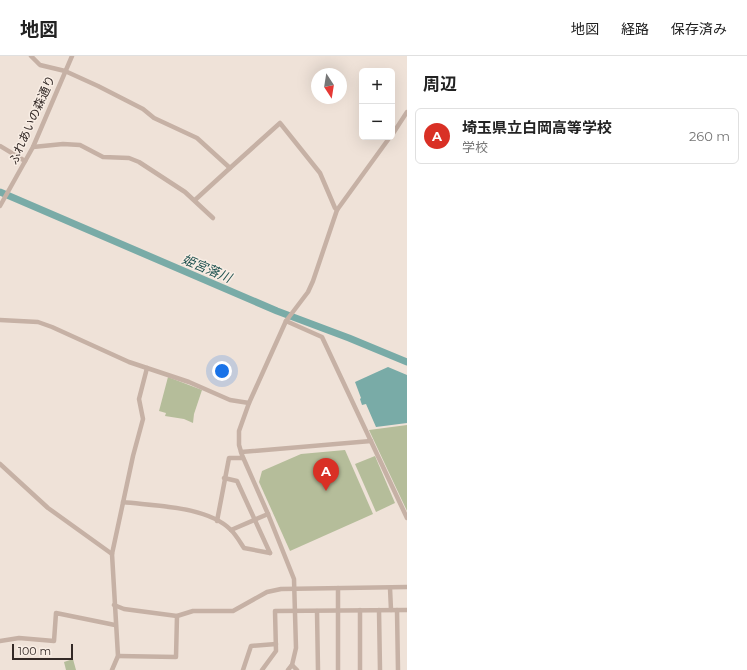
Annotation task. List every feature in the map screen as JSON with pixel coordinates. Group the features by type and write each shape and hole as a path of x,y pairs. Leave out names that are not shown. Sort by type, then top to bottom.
{"street":[{"path":"31,56 40,65 65,71 143,109 154,118 197,138 230,168"},
{"name":"ふれあいの森通り","path":"0,206 33,147 72,56"},
{"path":"395,130 407,112"},
{"path":"195,200 280,123 320,173 337,210"},
{"path":"288,670 292,665 296,648 294,579 241,452 239,430 249,403 286,321 308,292 337,210 388,140"},
{"path":"33,147 63,144 80,145 103,157 129,158 139,162 171,182 195,200 213,218"},
{"path":"0,146 25,161"},
{"path":"0,320 38,322 147,368 189,382 230,400 249,403"},
{"path":"286,321 322,337 407,518"},
{"path":"112,670 118,656 112,554 143,419 139,399 147,368"},
{"path":"241,452 371,441"},
{"path":"217,521 228,458 244,458"},
{"path":"0,464 48,508 112,554"},
{"path":"123,502 190,510 217,521 231,530 244,548 270,554 237,481 224,478"},
{"path":"231,530 268,514"},
{"path":"114,605 124,608 177,616 193,611 233,611 267,592 295,588 407,587"},
{"path":"338,588 338,670"},
{"path":"390,588 391,610"},
{"path":"360,610 360,670"},
{"path":"379,610 380,670"},
{"path":"397,610 398,670"},
{"path":"262,670 276,651 275,612 407,610"},
{"path":"317,611 318,670"},
{"path":"0,641 19,638 54,641 56,613 115,624"},
{"path":"118,656 176,657 177,616"},
{"path":"243,670 251,646 276,644"},
{"path":"292,665 297,670"}],"green space":[{"path":"168,377 202,390 194,414 193,423 184,419 165,416 166,413 159,411"},
{"path":"407,425 407,511 369,430"},
{"path":"345,450 373,514 290,551 259,482 262,471 301,454"},
{"path":"375,456 395,503 376,512 355,464"},
{"path":"73,659 76,670 66,670 64,662"}],"water":[{"path":"388,367 407,375 407,423 376,427 366,404 362,405 355,382"}],"waterway":[{"name":"姫宮落川","path":"0,192 277,311 407,362"}],"place":[{"name":"埼玉県立白岡高等学校","path":"326,491"}]}
